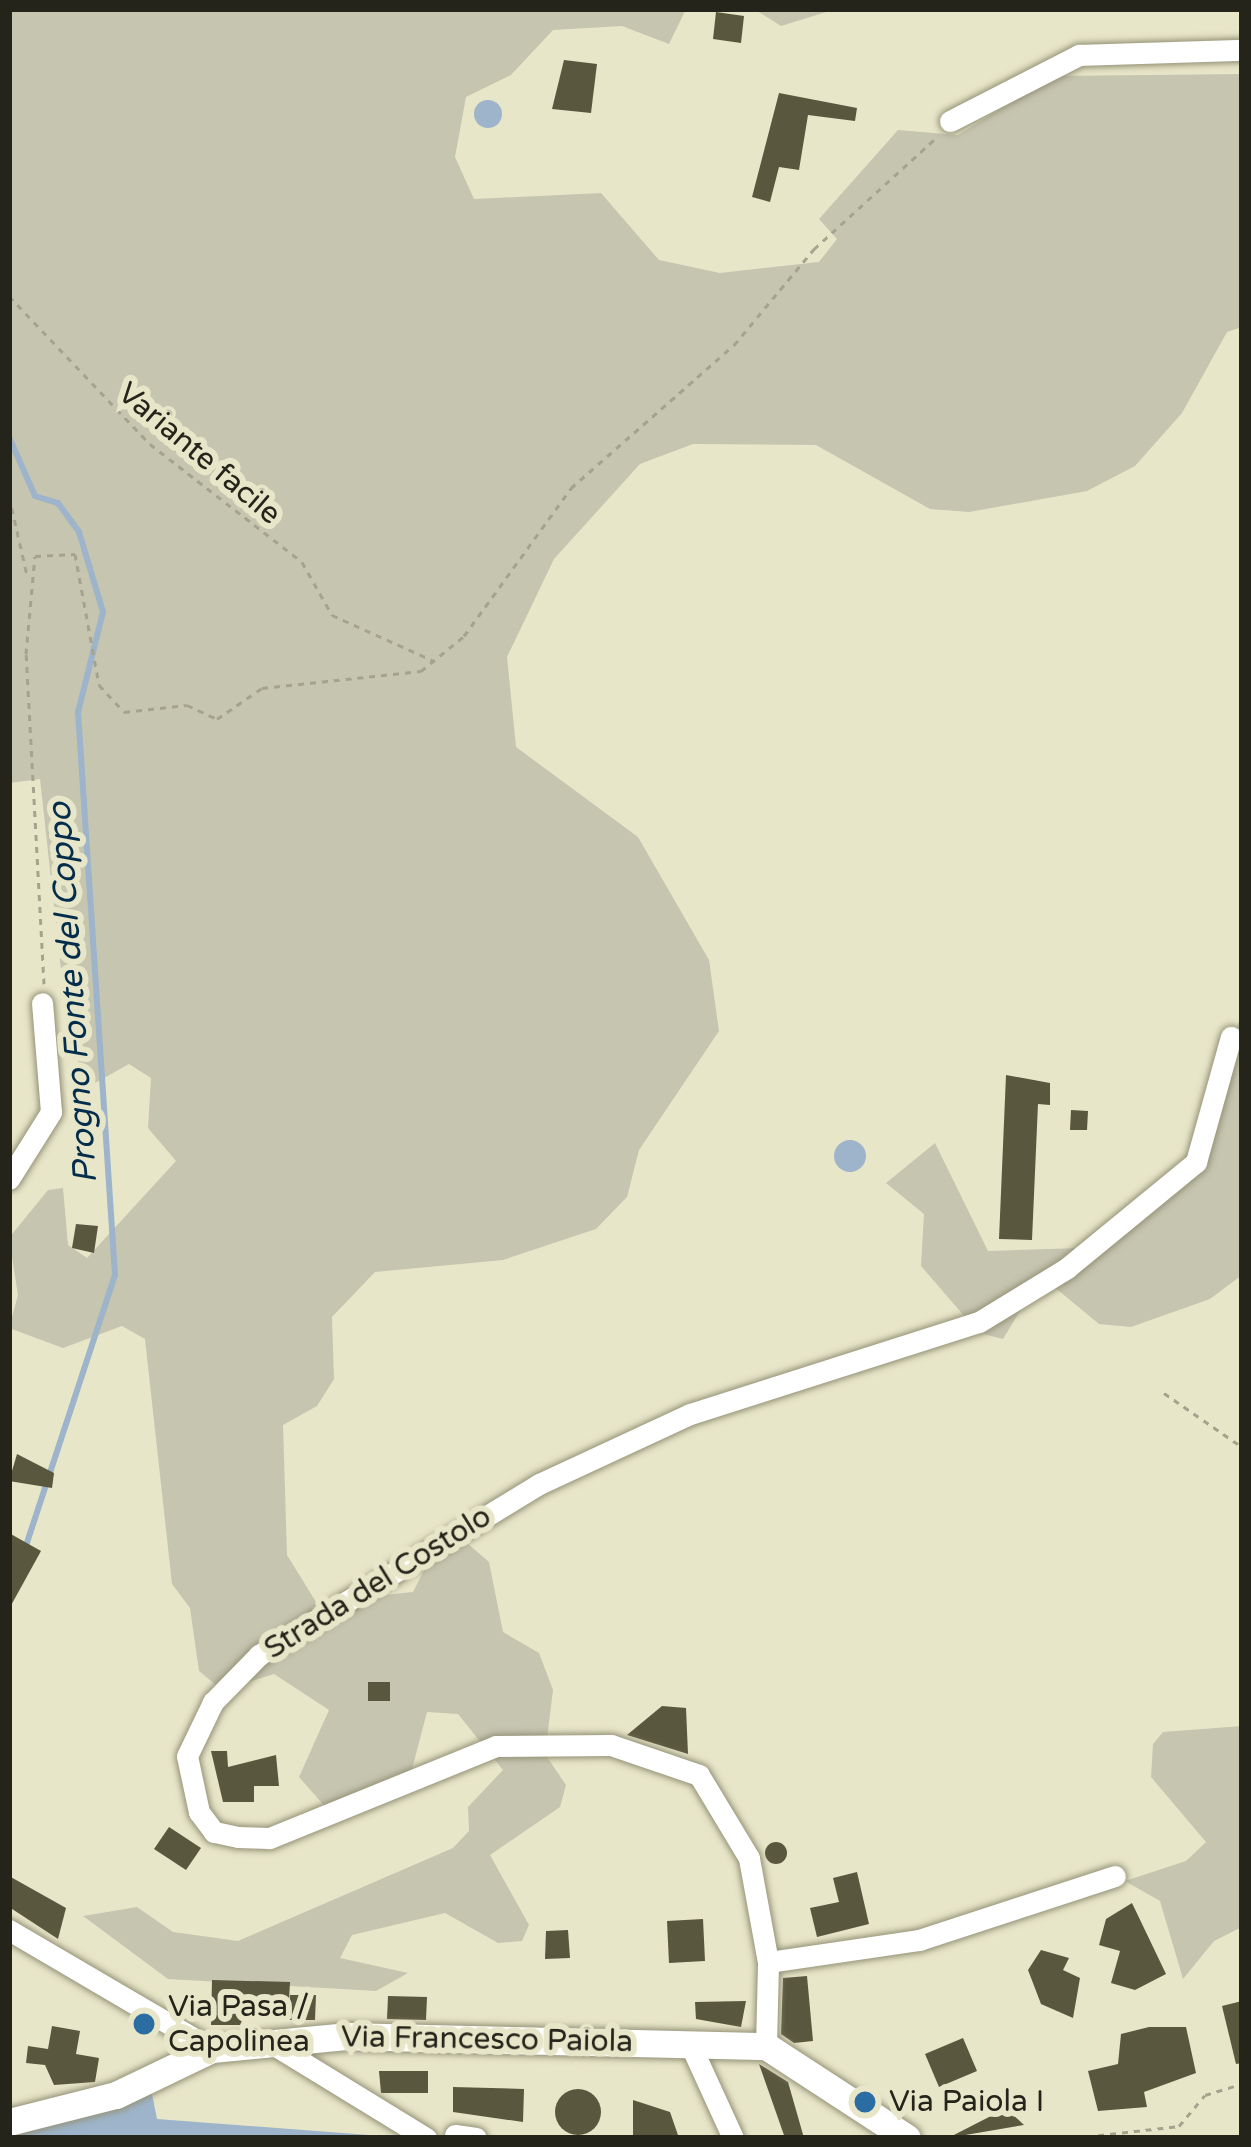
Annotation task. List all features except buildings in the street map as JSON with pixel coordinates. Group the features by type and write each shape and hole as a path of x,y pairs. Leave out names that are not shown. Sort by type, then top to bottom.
{"street":[{"path":"950,121 1079,55 1242,50"},
{"path":"9,1179 51,1112 42,1004"},
{"name":"Strada del Costolo","path":"766,2046 768,1962 734,1820 699,1775 611,1745 496,1746 269,1838 214,1832 189,1790 188,1756 212,1702 259,1655 539,1484 690,1414 979,1322 1066,1268 1196,1162 1232,1037"},
{"path":"768,1962 919,1940 1115,1876"},
{"path":"9,1930 212,2050"},
{"path":"272,2044 426,2138"},
{"name":"Via Francesco Paiola","path":"9,2122 116,2095 212,2050 272,2044 766,2046"},
{"path":"690,2044 733,2138"},
{"path":"766,2046 907,2138"}],"path":[{"path":"28,579 35,556 75,554 98,685 124,712 187,705 217,719 262,688 376,682 433,661 464,636 571,488 734,345 814,249 950,121"},
{"name":"Variante facile","path":"9,296 150,444 302,562 332,615 433,661"},
{"path":"9,496 28,579 42,1004"},
{"path":"1164,1393 1242,1447"},
{"path":"1074,2138 1179,2126 1204,2095 1242,2084"}],"green space":[{"path":"9,9 686,9 669,44 622,26 553,30 511,75 466,97 455,157 474,199 601,193 659,260 720,273 819,262 837,239 819,219 898,130 958,135 1054,76 1242,74 1242,327 1227,332 1182,413 1135,466 1087,491 969,512 930,509 816,445 693,444 640,464 554,559 507,657 516,747 638,837 709,960 719,1031 639,1150 627,1197 596,1229 503,1260 375,1272 332,1317 334,1379 317,1406 283,1425 287,1555 316,1602 413,1592 437,1545 460,1537 489,1562 503,1632 539,1653 553,1690 545,1754 566,1785 560,1807 490,1855 529,1925 522,1941 498,1943 445,1913 352,1935 340,1958 408,1973 376,1991 168,1979 83,1916 137,1907 173,1932 238,1941 453,1848 469,1831 468,1807 503,1770 458,1714 427,1712 411,1773 329,1811 299,1777 329,1710 274,1674 222,1690 199,1671 190,1608 172,1584 145,1339 122,1326 63,1348 9,1328 18,1295 9,1238 48,1190 63,1188 68,1245 87,1258 176,1161 148,1128 151,1078 129,1064 95,1083 70,1051 40,779 9,783"},
{"path":"754,9 836,9 781,26"},
{"path":"1242,1013 1242,1275 1210,1299 1131,1327 1099,1324 1041,1276 1003,1339 979,1333 921,1266 924,1214 886,1183 935,1143 988,1251 1081,1248 1187,1162"},
{"path":"1242,1726 1242,1927 1214,1941 1183,1979 1160,1901 1125,1881 1186,1861 1206,1842 1151,1777 1153,1744 1163,1732"}],"water":[{"path":"488,100 498,104 502,114 498,124 488,128 478,124 474,114 478,104"},
{"path":"850,1140 861,1145 866,1156 861,1167 850,1172 839,1167 834,1156 839,1145"},
{"path":"151,2089 157,2119 408,2138 9,2138"}],"waterway":[{"name":"Progno Fonte del Coppo","path":"9,437 35,496 58,503 79,532 103,612 78,712 115,1275 26,1545"}],"place":[{"name":"Via Pasa / Capolinea","path":"144,2024"},
{"name":"Via Paiola I","path":"865,2102"}]}
